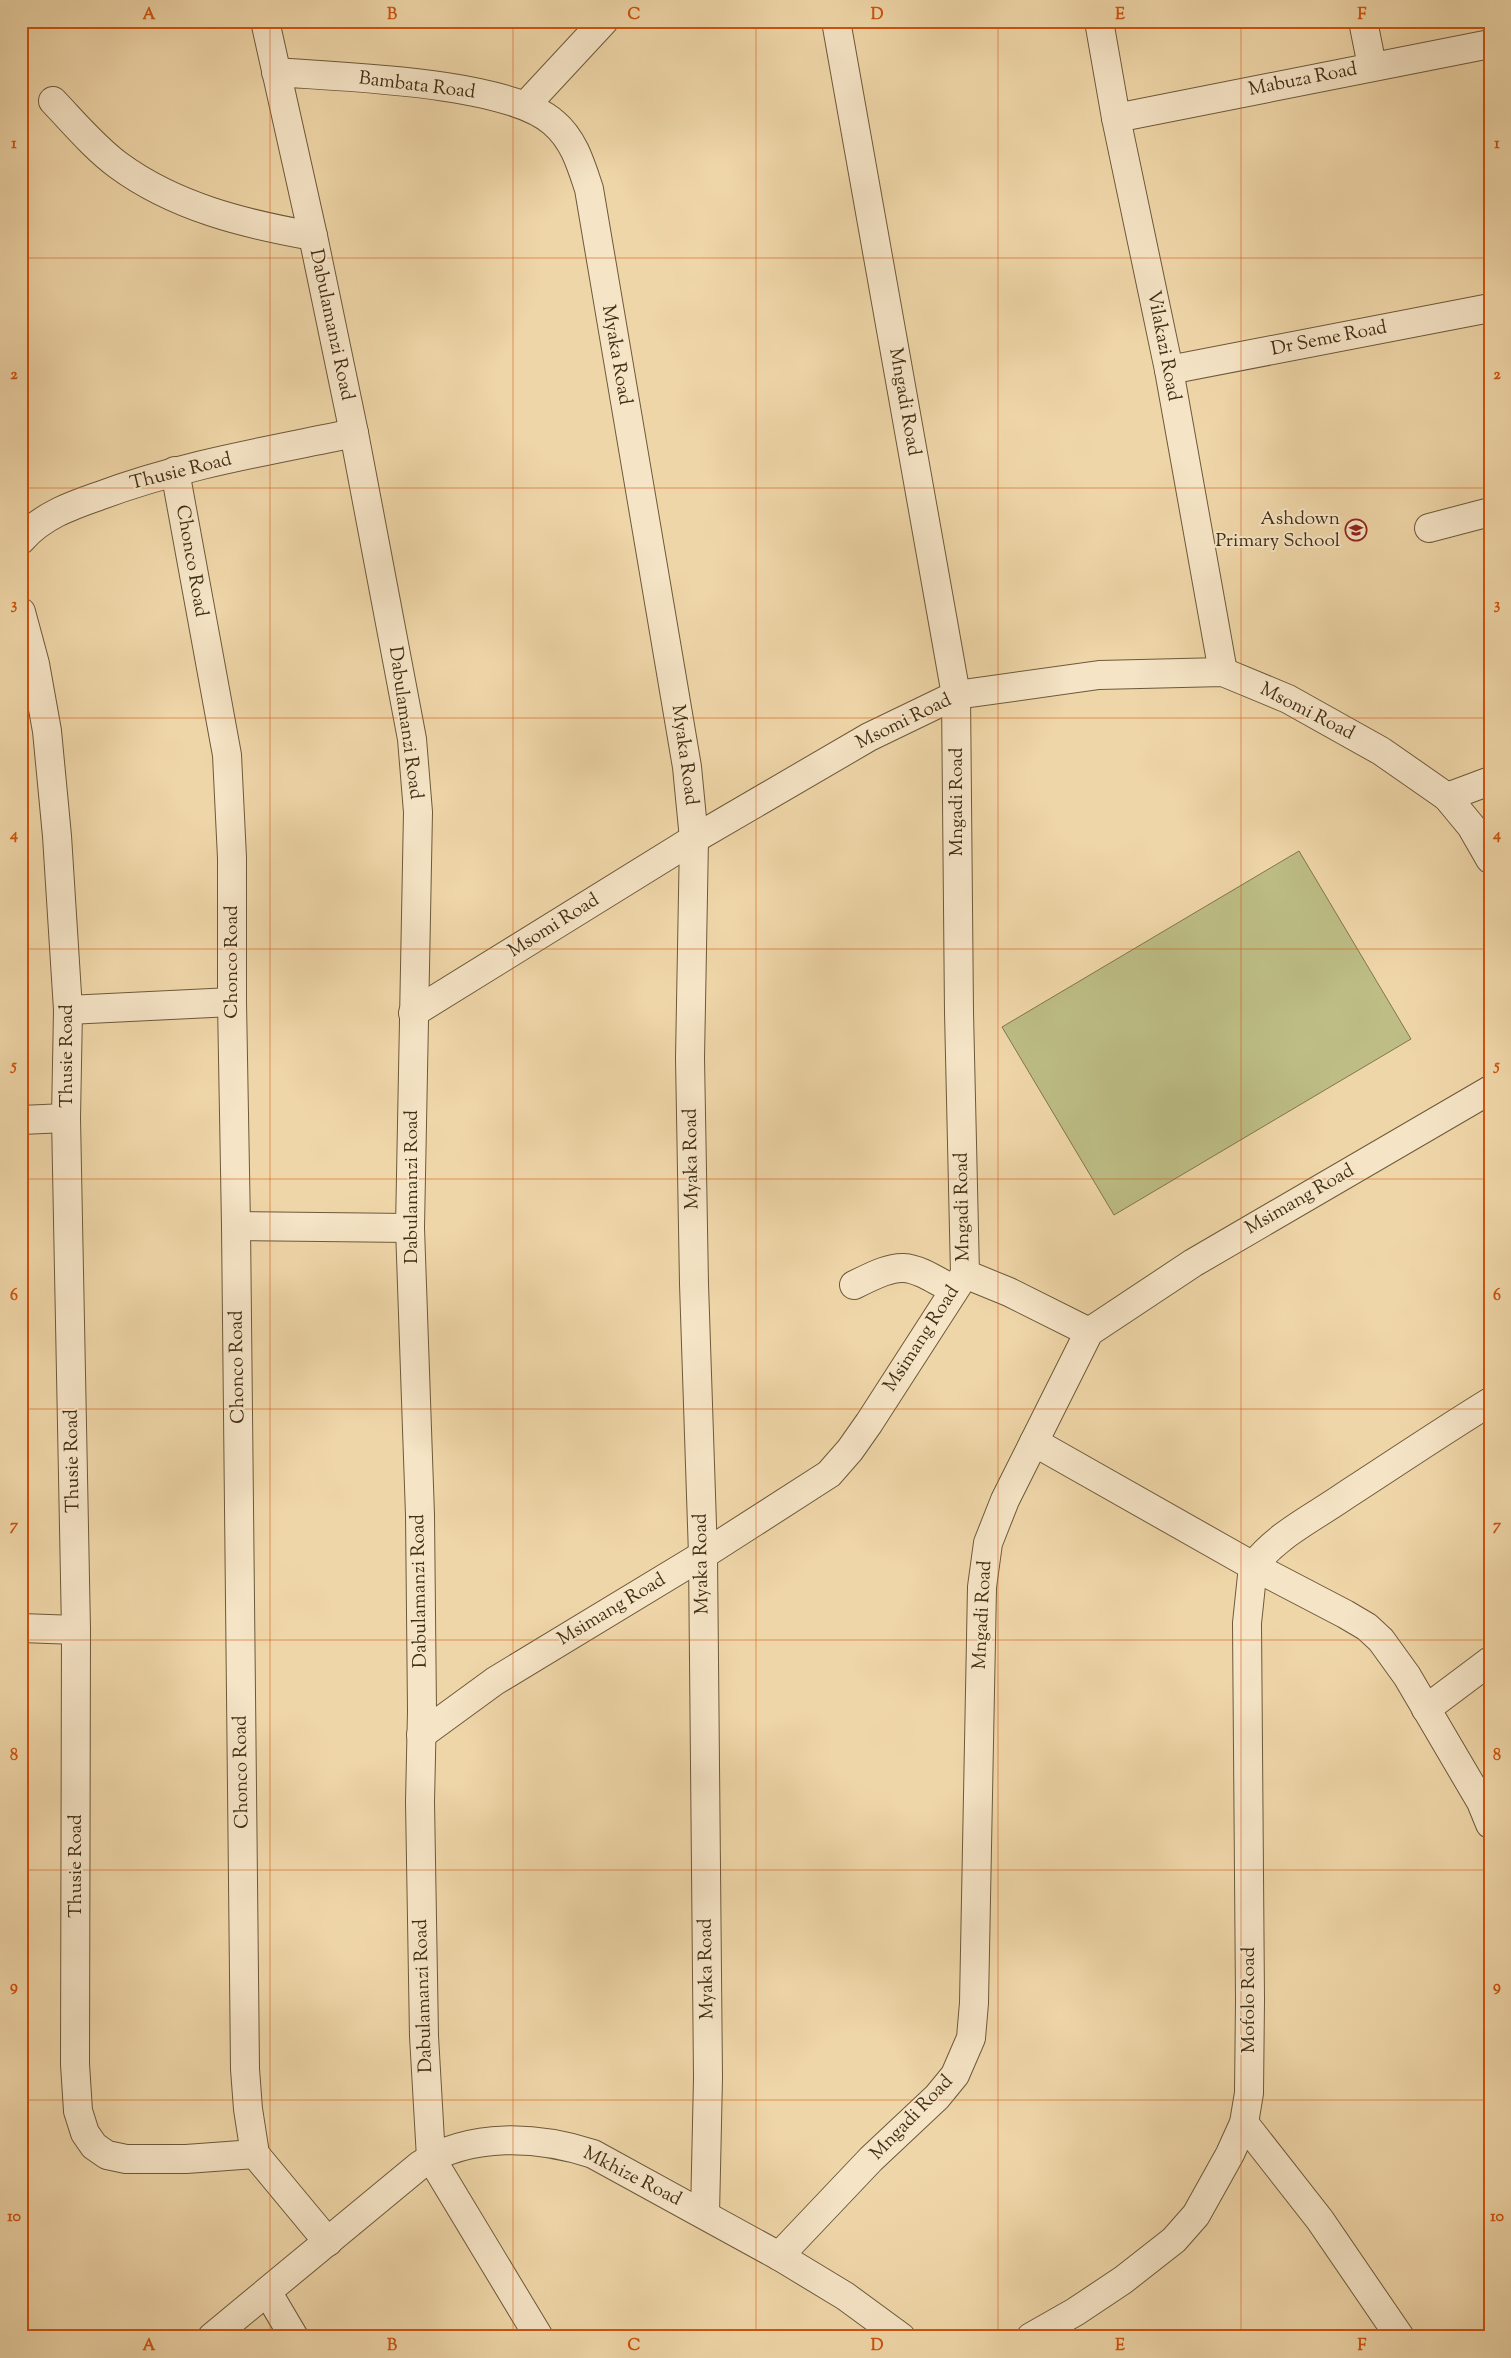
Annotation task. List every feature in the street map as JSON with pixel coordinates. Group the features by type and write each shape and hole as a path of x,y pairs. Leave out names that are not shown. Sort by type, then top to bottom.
{"street":[{"name":"Dabulamanzi Road","path":"265,21 313,236 354,433 412,739 418,812 410,1228 420,1515 422,1736 420,1802 424,2026 431,2158 539,2337"},
{"path":"526,105 604,21"},
{"name":"Mngadi Road","path":"779,2256 871,2159 937,2097 955,2075 971,2038 974,2003 982,1587 988,1543 1005,1500 1089,1332 1009,1292 959,1282 956,695 836,21"},
{"name":"Vilakazi Road","path":"1099,21 1116,118 1169,370 1224,672"},
{"path":"1363,21 1372,66"},
{"name":"Mabuza Road","path":"1116,118 1490,44"},
{"name":"Bambata Road","path":"276,72 374,79 472,91 526,105 553,122"},
{"path":"53,101 94,144 118,165 155,187 211,212 252,224 313,236"},
{"name":"Myaka Road","path":"553,122 578,155 589,189 686,758 694,839 690,1078 694,1284 703,1555 708,2078 705,2214"},
{"name":"Dr Seme Road","path":"1169,370 1490,308"},
{"name":"Thusie Road","path":"21,540 35,526 50,516 119,488 174,471 354,433"},
{"name":"Chonco Road","path":"174,471 227,755 232,858 232,1002 245,2069 248,2109 255,2154"},
{"path":"1429,528 1490,512"},
{"name":"Thusie Road","path":"21,612 35,664 47,731 57,836 68,1010 66,1118 76,1630 75,2064 78,2112 85,2133 94,2146 107,2155 126,2159 186,2159 255,2154"},
{"name":"Msomi Road","path":"413,1013 694,839 869,737 956,695 1099,676 1224,672 1288,699 1380,750 1447,797 1471,826 1490,859"},
{"path":"1447,797 1490,781"},
{"path":"68,1010 232,1002"},
{"name":"Msimang Road","path":"1089,1332 1193,1263 1490,1090"},
{"path":"21,1120 66,1118"},
{"path":"236,1226 410,1228"},
{"path":"854,1285 889,1268 901,1267 959,1282"},
{"name":"Msimang Road","path":"422,1736 495,1681 703,1555 829,1474 850,1450 869,1423 959,1282"},
{"path":"1253,1566 1266,1549 1281,1536 1490,1402"},
{"path":"1034,1442 1253,1566 1290,1584 1367,1627 1393,1654 1480,1802 1490,1824"},
{"name":"Mofolo Road","path":"1031,2337 1075,2312 1115,2285 1150,2261 1174,2240 1196,2216 1230,2154 1244,2123 1249,2092 1250,2009 1247,1623 1253,1566"},
{"path":"21,1628 76,1630"},
{"path":"1426,1709 1490,1661"},
{"path":"1244,2123 1320,2220 1400,2337"},
{"name":"Mkhize Road","path":"212,2337 268,2293 401,2180 431,2158 486,2142 511,2140 565,2144 593,2154 779,2256 845,2296 901,2337"},
{"path":"255,2154 328,2242"},
{"path":"268,2293 294,2337"}],"green space":[{"path":"1299,851 1411,1039 1114,1215 1002,1027"}],"place":[{"name":"Ashdown Primary School","path":"1356,530"}]}
